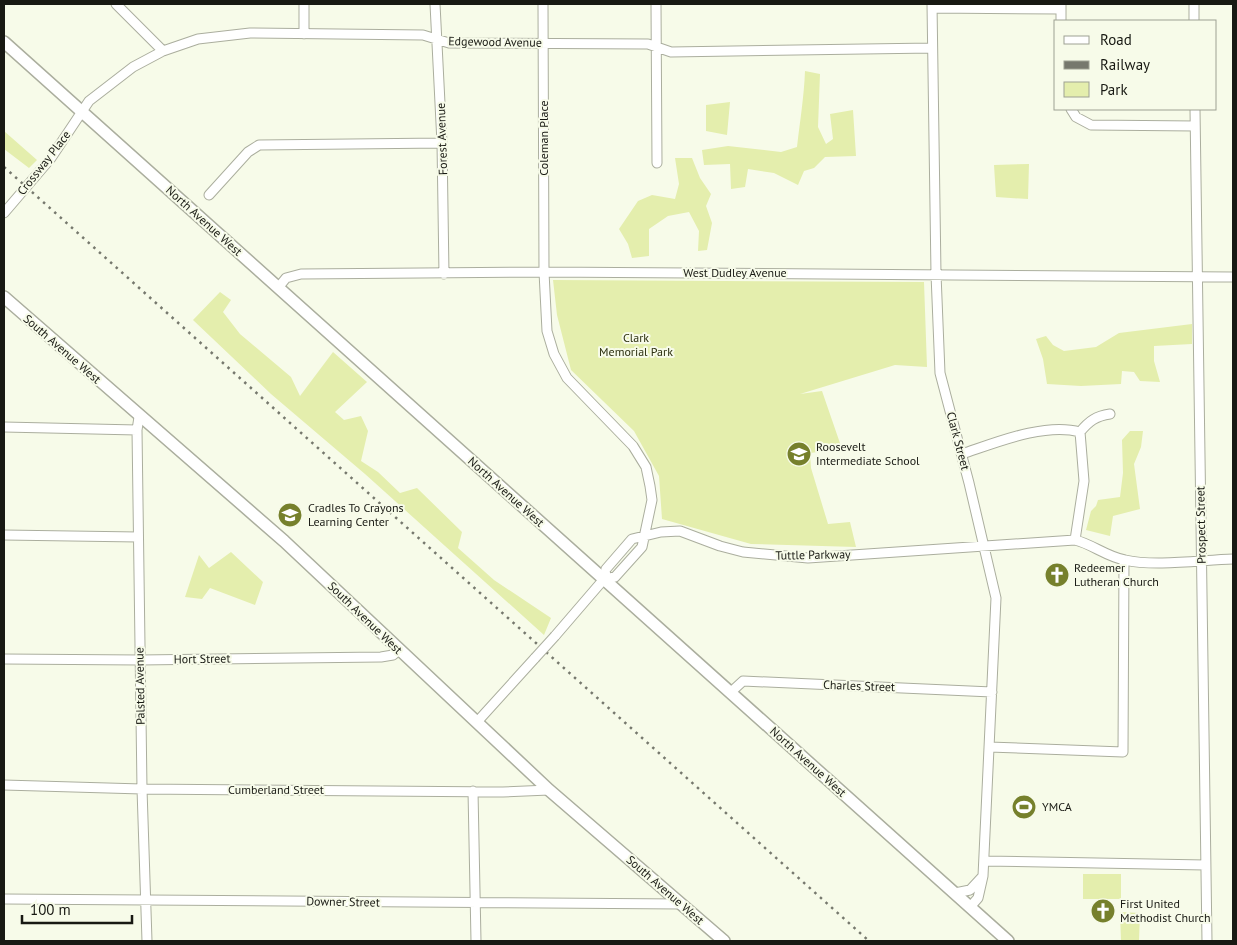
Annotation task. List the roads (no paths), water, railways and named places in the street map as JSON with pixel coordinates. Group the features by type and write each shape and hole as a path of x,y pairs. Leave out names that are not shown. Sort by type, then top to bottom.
{"main road":[{"name":"North Avenue West","path":"4,42 1006,940"},
{"name":"South Avenue West","path":"4,297 284,541 549,790 724,941"}],"street":[{"path":"116,4 163,51"},
{"path":"304,4 304,34"},
{"name":"Forest Avenue","path":"436,4 442,143 444,274"},
{"name":"Coleman Place","path":"543,4 544,272"},
{"path":"656,4 658,48 657,163"},
{"path":"1194,4 1194,20"},
{"path":"932,6 1061,6 1062,20"},
{"name":"Clark Street","path":"932,6 936,274 940,373 962,454 996,598 983,876 978,898 970,907"},
{"name":"Edgewood Avenue","path":"81,112 89,101 133,67 163,51 198,39 223,35 423,35 449,43 648,44 671,52 932,48"},
{"path":"1072,110 1076,117 1091,125 1195,126"},
{"name":"Prospect Street","path":"1195,110 1207,941"},
{"name":"Crossway Place","path":"4,213 51,158 81,112"},
{"path":"208,195 248,152 259,145 442,143"},
{"path":"477,722 604,579 615,577 642,547 652,500 646,467 632,446 567,378 554,354 547,331 544,272"},
{"name":"West Dudley Avenue","path":"278,288 294,274 544,272 1233,278"},
{"path":"1110,414 1100,415 1091,420 1080,432 1084,481 1074,540 1124,560 1138,563 1233,559"},
{"name":"Palsted Avenue","path":"140,417 137,430 138,537 142,789 147,941"},
{"path":"4,427 137,430"},
{"path":"962,454 1031,433 1069,429 1080,432"},
{"name":"Tuttle Parkway","path":"645,536 680,531 720,546 743,552 808,558 1074,540"},
{"path":"4,535 138,537"},
{"path":"989,747 1123,752 1124,560"},
{"name":"Hort Street","path":"4,659 140,660 381,657 393,654 399,650"},
{"name":"Charles Street","path":"731,692 742,681 992,692"},
{"name":"Cumberland Street","path":"4,785 142,789 473,792 549,790"},
{"path":"473,792 476,941"},
{"path":"984,861 1205,865"},
{"path":"955,894 970,890 983,876"},
{"name":"Downer Street","path":"4,899 476,904 682,904"}],"railway":[{"path":"4,167 869,941"}],"place":[{"name":"Roosevelt Intermediate School","path":"799,454"},
{"name":"Cradles To Crayons Learning Center","path":"290,515"},
{"name":"Redeemer Lutheran Church","path":"1057,575"},
{"name":"YMCA","path":"1024,807"},
{"name":"First United Methodist Church","path":"1103,911"}],"park label":[{"name":"Clark Memorial Park","path":"636,345"}]}
